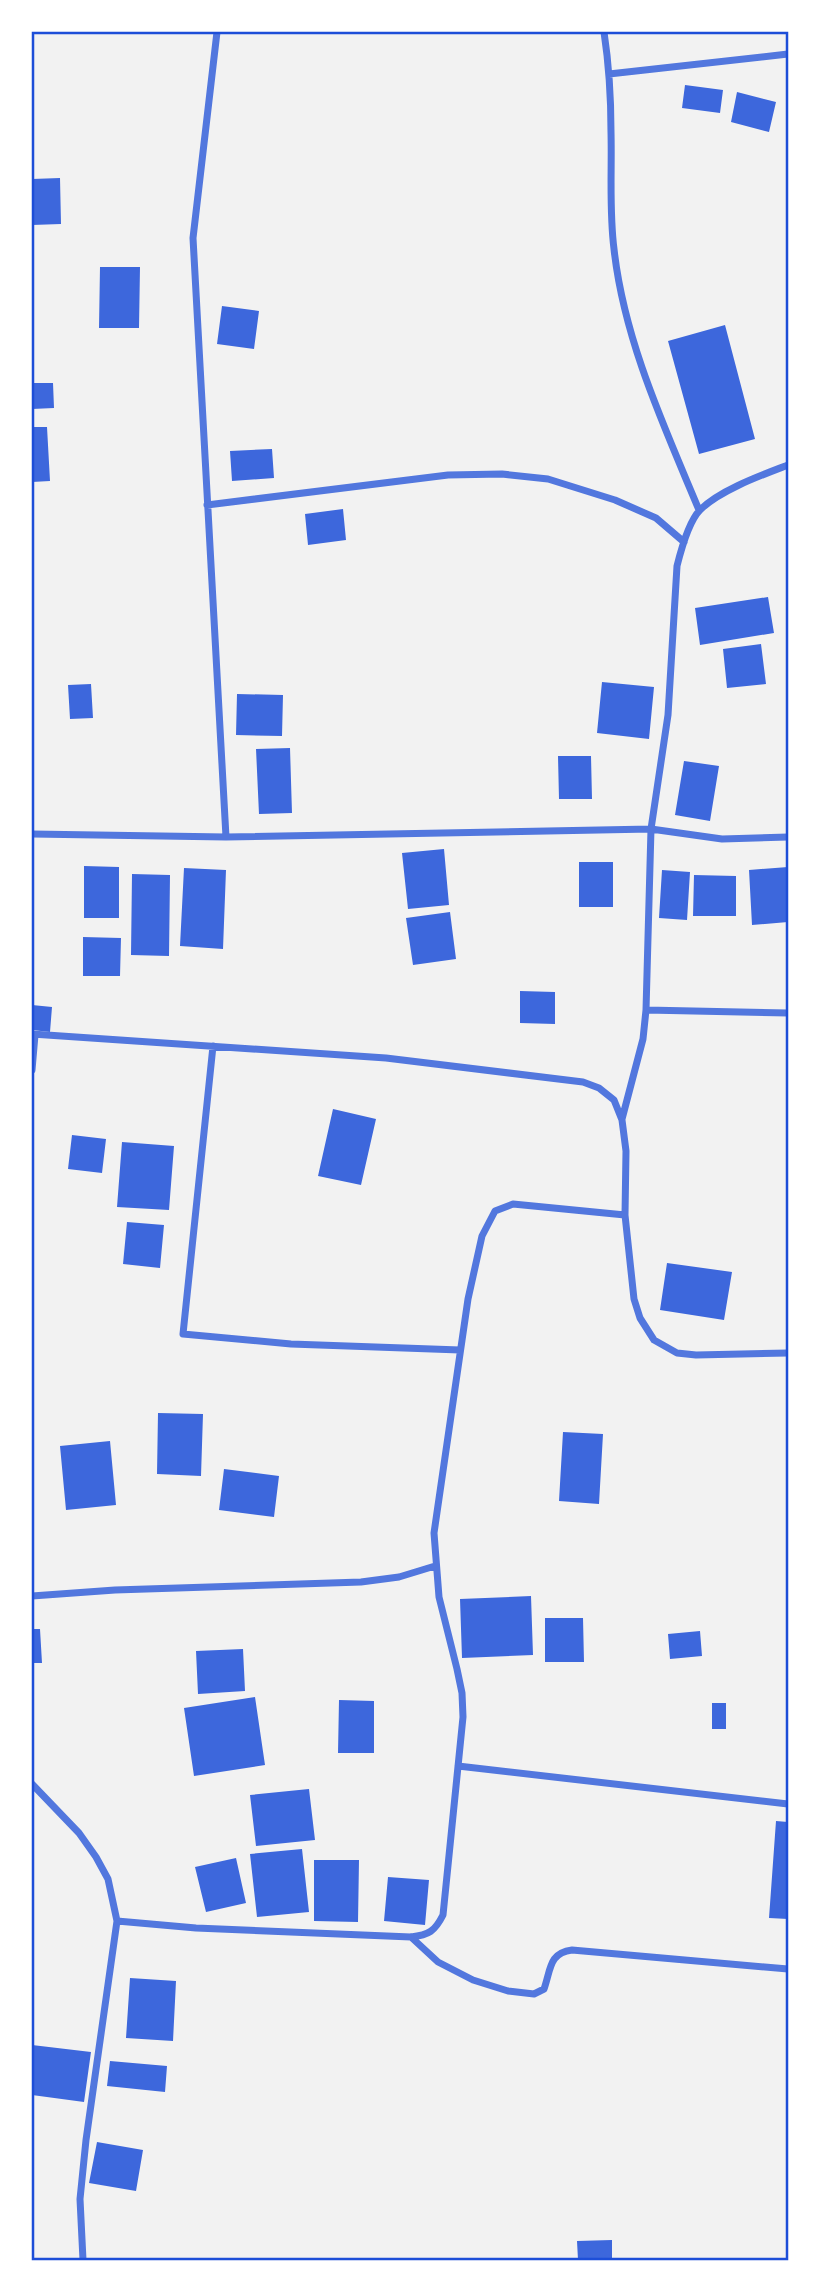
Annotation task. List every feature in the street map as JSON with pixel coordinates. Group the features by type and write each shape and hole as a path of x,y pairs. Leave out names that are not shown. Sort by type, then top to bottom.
{"street":[{"path":"217,32 193,238 226,837"},
{"path":"604,32 609,74 613,248 620,288 649,387 699,510"},
{"path":"609,74 789,54"},
{"path":"622,1120 643,1039 646,1010 651,829 668,715 677,565 699,510 730,490 789,465"},
{"path":"207,505 448,475 502,474 548,479 615,499 656,518 684,542"},
{"path":"32,834 226,837 651,829 722,839 789,837"},
{"path":"646,1010 789,1013"},
{"path":"32,1070 33,1035 386,1058 583,1082 598,1088 614,1100 622,1120 626,1151 625,1215 634,1299 640,1318 654,1340 677,1353 696,1355 789,1353"},
{"path":"213,1046 183,1334 291,1344 460,1350"},
{"path":"117,1921 236,1930 411,1937 428,1935 437,1928 443,1914 463,1717 462,1693 439,1597 434,1533 468,1299 482,1236 495,1211 513,1204 625,1215"},
{"path":"32,1596 115,1590 361,1582 399,1577 435,1566"},
{"path":"458,1766 789,1804"},
{"path":"32,1784 79,1833 96,1857 108,1879 117,1921 80,2199 83,2260"},
{"path":"411,1937 438,1962 473,1980 508,1991 534,1994 544,1989 554,1958 562,1952 572,1950 789,1969"}],"building":[{"path":"685,85 723,90 720,113 682,108"},
{"path":"737,92 776,102 769,132 731,122"},
{"path":"60,178 61,224 32,225 32,179"},
{"path":"100,267 140,267 139,328 99,328"},
{"path":"222,306 259,311 254,349 217,344"},
{"path":"725,325 755,439 699,454 668,341"},
{"path":"32,383 53,383 54,408 32,409"},
{"path":"32,427 47,427 50,481 32,482"},
{"path":"272,449 274,478 232,481 230,451"},
{"path":"343,509 346,540 308,545 305,514"},
{"path":"768,597 774,633 700,645 695,608"},
{"path":"761,644 766,684 727,688 723,649"},
{"path":"602,682 654,687 649,739 597,733"},
{"path":"91,684 93,718 70,719 68,685"},
{"path":"237,694 283,695 282,736 236,735"},
{"path":"290,748 292,813 259,814 256,749"},
{"path":"558,756 591,756 592,799 559,799"},
{"path":"684,761 719,766 710,821 675,815"},
{"path":"444,849 449,905 408,909 402,853"},
{"path":"579,862 613,862 613,907 579,907"},
{"path":"84,866 119,867 119,918 84,918"},
{"path":"788,867 788,922 752,925 749,870"},
{"path":"184,868 226,870 223,949 180,946"},
{"path":"662,870 690,872 687,920 659,918"},
{"path":"132,874 170,875 169,956 131,955"},
{"path":"694,875 736,876 736,916 693,916"},
{"path":"450,912 456,959 413,965 406,918"},
{"path":"83,937 121,938 120,976 83,976"},
{"path":"520,991 555,992 555,1024 520,1023"},
{"path":"32,1005 52,1007 50,1032 32,1030"},
{"path":"333,1109 376,1119 361,1185 318,1176"},
{"path":"72,1135 106,1139 102,1173 68,1169"},
{"path":"122,1142 174,1146 169,1210 117,1207"},
{"path":"127,1222 164,1225 160,1268 123,1264"},
{"path":"667,1263 732,1272 724,1320 660,1310"},
{"path":"158,1413 203,1414 201,1476 157,1474"},
{"path":"563,1432 603,1434 599,1504 559,1501"},
{"path":"110,1441 116,1505 66,1510 60,1446"},
{"path":"224,1469 279,1476 274,1517 219,1510"},
{"path":"531,1596 533,1655 462,1658 460,1599"},
{"path":"545,1618 583,1618 584,1662 545,1662"},
{"path":"32,1629 40,1629 42,1663 32,1663"},
{"path":"700,1631 702,1656 670,1659 668,1634"},
{"path":"243,1649 245,1691 198,1694 196,1651"},
{"path":"255,1697 265,1765 194,1776 184,1708"},
{"path":"339,1700 374,1701 374,1753 338,1753"},
{"path":"712,1703 726,1703 726,1729 712,1729"},
{"path":"309,1789 315,1840 256,1846 250,1795"},
{"path":"776,1821 788,1822 788,1919 769,1918"},
{"path":"302,1849 309,1912 257,1917 250,1854"},
{"path":"236,1858 246,1903 206,1912 195,1867"},
{"path":"314,1860 359,1860 358,1922 314,1921"},
{"path":"388,1877 429,1880 425,1925 384,1921"},
{"path":"130,1978 176,1981 173,2041 126,2038"},
{"path":"32,2045 91,2052 84,2102 32,2095"},
{"path":"110,2061 167,2066 165,2092 107,2086"},
{"path":"97,2142 143,2150 136,2191 89,2183"},
{"path":"612,2240 612,2260 578,2260 577,2241"}]}
